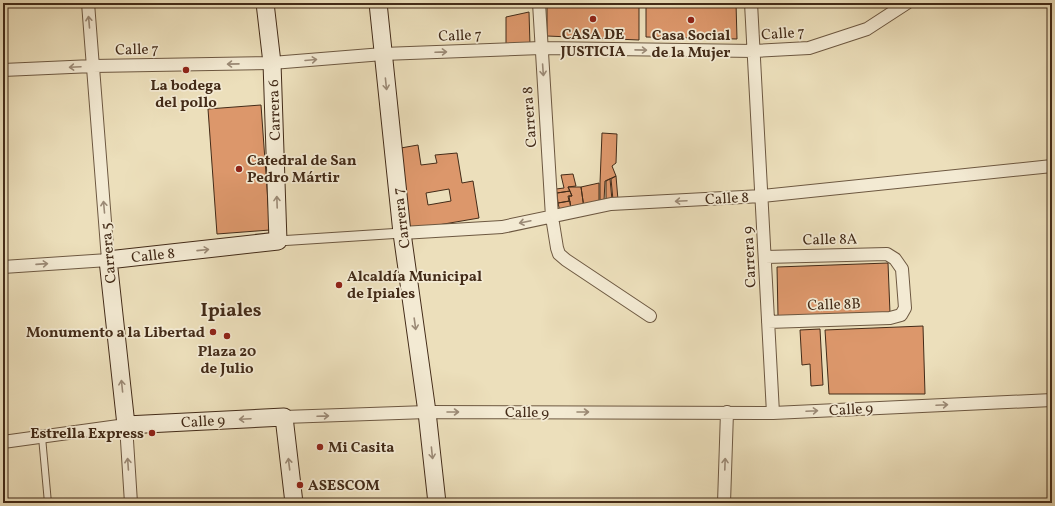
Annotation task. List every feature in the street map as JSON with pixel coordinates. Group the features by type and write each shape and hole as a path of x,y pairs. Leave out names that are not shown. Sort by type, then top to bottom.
{"main road":[{"name":"Carrera 6","path":"266,3 272,64 278,242"},
{"name":"Carrera 7","path":"378,3 402,234 427,412 437,503"},
{"name":"Calle 8","path":"108,260 278,242"},
{"name":"Carrera 5","path":"108,260 126,425"},
{"name":"Calle 9","path":"126,425 284,417"},
{"path":"284,417 294,503"}],"street":[{"name":"Carrera 5","path":"88,3 108,260"},
{"name":"Carrera 8","path":"539,3 552,216 559,254 650,316"},
{"name":"Carrera 9","path":"752,3 773,413"},
{"name":"Calle 7","path":"3,70 93,66 272,64 383,54 541,48 754,51 809,48 867,29 907,3"},
{"name":"Calle 8","path":"402,234 502,227 611,204 762,196 1052,166"},
{"path":"278,242 402,234"},
{"name":"Calle 8A","path":"765,257 887,254 895,259 902,269 906,308 901,315"},
{"name":"Calle 8","path":"3,267 108,260"},
{"name":"Calle 8B","path":"768,322 890,318 901,315"},
{"name":"Calle 9","path":"284,417 427,412 773,413 1052,400"},
{"path":"724,503 727,412"},
{"name":"Carrera 5","path":"126,425 131,503"},
{"name":"Calle 9","path":"3,442 126,425"}],"lane":[{"path":"42,437 48,503"}],"building":[{"name":"CASA DE JUSTICIA","path":"547,3 639,3 639,40 547,36"},
{"name":"Casa Social de la Mujer","path":"646,3 736,3 737,39 646,37"},
{"path":"529,12 530,45 506,45 506,17"},
{"name":"Catedral de San Pedro Mártir","path":"261,105 270,230 217,234 208,109"},
{"path":"602,133 617,134 616,163 612,166 616,176 605,181 604,201 600,201 600,183"},
{"path":"418,145 421,165 437,163 435,155 457,153 462,183 473,181 479,218 409,230 395,149","holes":["449,189 451,201 428,205 426,193"]},
{"path":"573,174 576,186 568,187 570,191 557,193 556,189 564,188 561,175"},
{"path":"616,176 618,200 613,200 611,179"},
{"path":"610,179 612,200 606,200 606,181"},
{"path":"599,183 599,204 584,208 581,187"},
{"path":"568,187 581,187 584,208 571,210 569,196 572,196"},
{"path":"570,191 572,196 568,196 569,201 558,203 557,193"},
{"path":"570,201 571,210 560,212 558,203"},
{"path":"888,263 890,313 778,316 777,267"},
{"path":"923,326 925,394 829,394 825,330"},
{"path":"820,329 823,385 811,386 810,364 802,365 800,330"}],"place":[{"name":"CASA DE JUSTICIA","path":"593,19"},
{"name":"Casa Social de la Mujer","path":"691,20"},
{"name":"La bodega del pollo","path":"186,70"},
{"name":"Catedral de San Pedro Mártir","path":"239,169"},
{"name":"Alcaldía Municipal de Ipiales","path":"339,285"},
{"name":"Monumento a la Libertad","path":"213,332"},
{"name":"Plaza 20 de Julio","path":"227,336"},
{"name":"Estrella Express","path":"152,433"},
{"name":"Mi Casita","path":"320,447"},
{"name":"ASESCOM","path":"300,485"}],"district":[{"name":"Ipiales","path":"231,309"}]}
